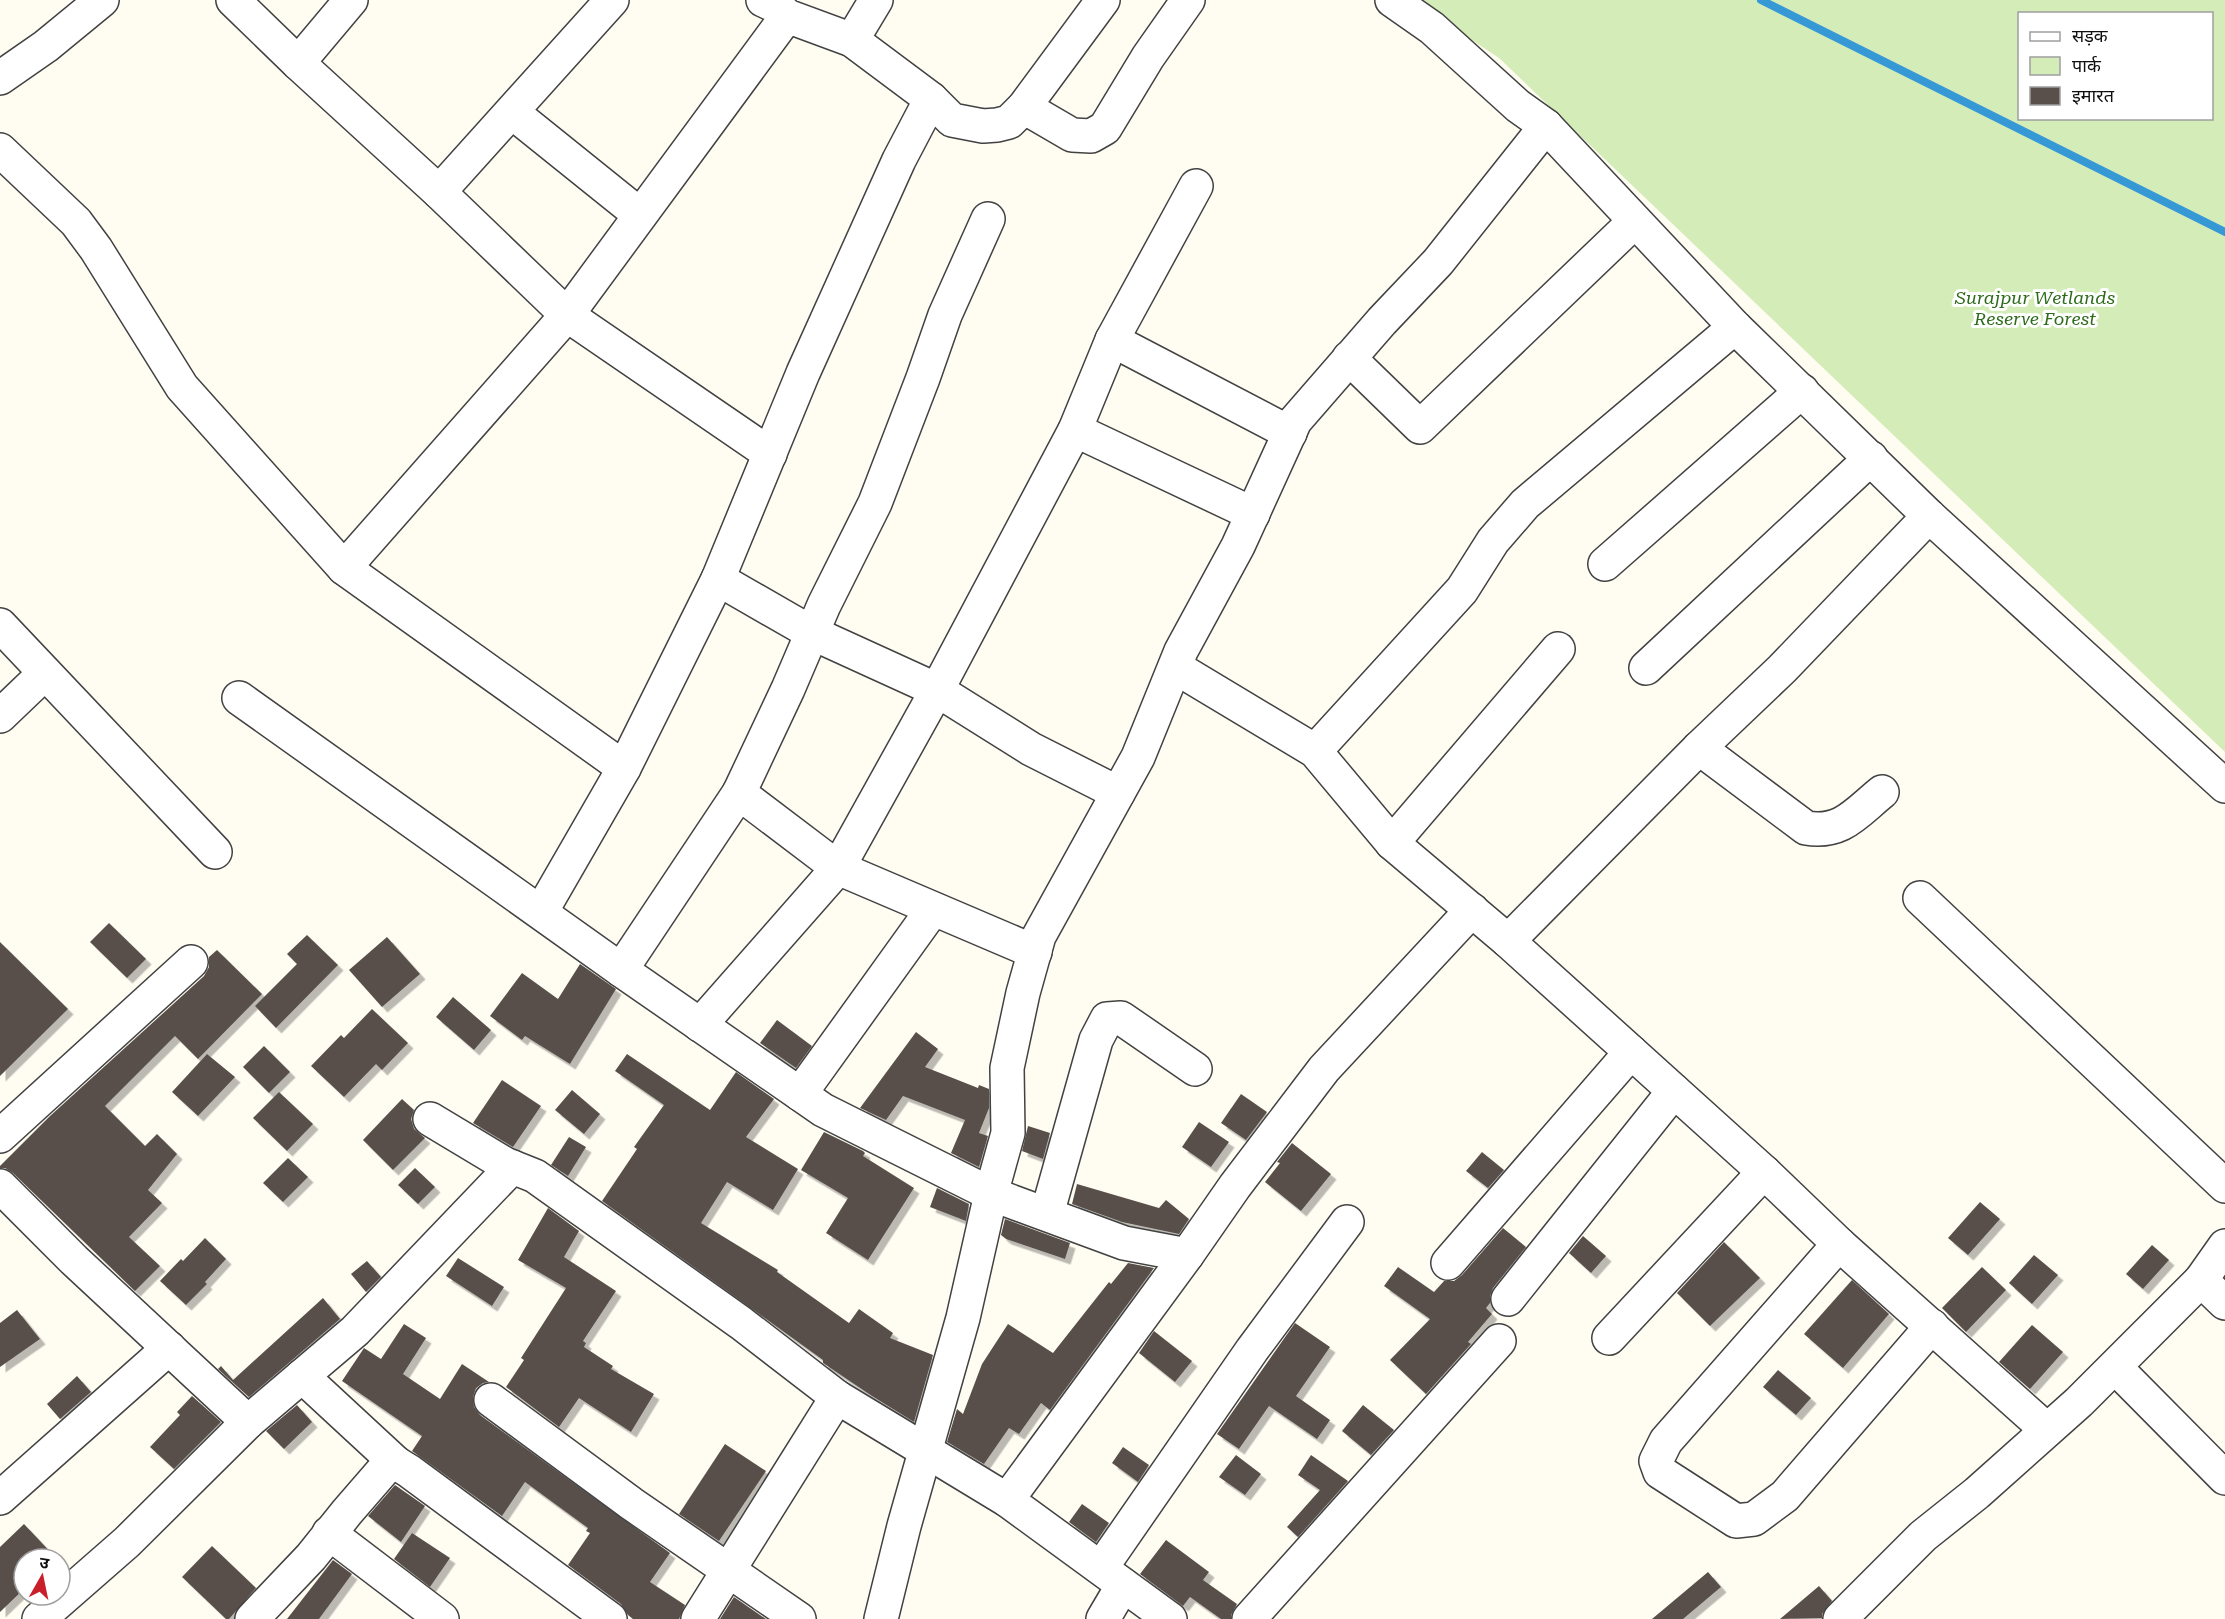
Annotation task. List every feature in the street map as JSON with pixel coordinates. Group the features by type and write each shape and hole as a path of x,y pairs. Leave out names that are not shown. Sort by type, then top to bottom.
{"street":[{"path":"0,78 46,46 102,0"},
{"path":"233,0 567,315 770,454"},
{"path":"298,63 351,0"},
{"path":"439,192 612,0"},
{"path":"852,40 876,0"},
{"path":"344,568 567,315 640,215 775,8 852,40 931,99 952,120 983,126 1009,122 1024,107 1103,0"},
{"path":"1024,107 1072,135 1091,136 1105,128 1148,57 1188,0"},
{"path":"1392,0 1432,28 1518,106 1546,126 1735,327 1929,516 2225,786"},
{"path":"541,912 624,768 718,579 803,373 894,171 931,99"},
{"path":"512,112 640,215"},
{"path":"881,1619 904,1526 963,1318 1008,1133 1007,1068 1039,936 1138,757 1181,651 1239,546 1295,421 1349,358 1438,262 1546,126"},
{"path":"0,150 76,222 96,249 182,387 344,568 624,768"},
{"path":"700,1025 838,868 937,690 1075,430 1112,340 1196,186"},
{"path":"621,970 739,793 812,633 875,503 945,315 988,219"},
{"path":"1349,358 1420,427 1634,222"},
{"path":"1315,751 1462,590 1493,541 1525,504 1735,327"},
{"path":"1112,340 1290,433"},
{"path":"1605,564 1802,391"},
{"path":"1075,430 1253,514"},
{"path":"1646,668 1871,458"},
{"path":"1508,941 1699,748 1782,669 1929,516"},
{"path":"718,579 812,633 937,690 1030,749 1118,793"},
{"path":"0,625 215,852"},
{"path":"1392,843 1558,649"},
{"path":"1175,667 1315,751 1392,843 1508,941 1764,1172 1839,1244 2047,1430"},
{"path":"0,716 45,673"},
{"path":"239,698 621,970 823,1110 992,1194 1124,1243 1187,1255"},
{"path":"1699,748 1806,828 1821,830 1838,827 1882,792"},
{"path":"739,793 838,868 1035,952"},
{"path":"1920,898 2225,1186"},
{"path":"800,1094 933,909"},
{"path":"1007,1500 1235,1186 1324,1069 1472,909"},
{"path":"0,1136 191,962"},
{"path":"1047,1214 1096,1040 1107,1019 1121,1018 1195,1069"},
{"path":"1448,1263 1631,1052"},
{"path":"1508,1299 1674,1091"},
{"path":"430,1119 512,1167 535,1176 741,1323 837,1397 1007,1500 1170,1619"},
{"path":"39,1619 127,1542 248,1422 355,1330 512,1167"},
{"path":"1609,1338 1764,1172"},
{"path":"0,1186 74,1260 248,1422"},
{"path":"1102,1619 1112,1576 1252,1350 1347,1222"},
{"path":"1839,1244 1666,1441 1656,1461 1660,1472 1736,1521 1754,1519 1785,1496 1932,1326"},
{"path":"1840,1619 1923,1536 1977,1493 2115,1367 2201,1280 2225,1246"},
{"path":"2201,1280 2225,1303"},
{"path":"1249,1619 1499,1341"},
{"path":"0,1498 169,1348"},
{"path":"2115,1367 2225,1478"},
{"path":"302,1376 396,1463 610,1619"},
{"path":"698,1619 837,1397"},
{"path":"491,1400 799,1619"},
{"path":"252,1619 311,1557 386,1467 396,1463"},
{"path":"329,1533 442,1619"}],"green space":[{"name":"Surajpur Wetlands Reserve Forest","path":"1412,0 2225,0 2225,752 1499,58"}],"building":[{"path":"109,923 146,959 127,978 90,942"},
{"path":"307,935 338,965 276,1028 255,1006 297,964 287,954"},
{"path":"387,937 420,974 382,1007 349,970"},
{"path":"0,942 68,1009 0,1076"},
{"path":"217,950 262,994 198,1059 175,1036 105,1106 145,1146 157,1134 177,1154 148,1190 162,1203 129,1237 160,1266 135,1291 13,1173 0,1166 50,1116 204,976 209,967 209,957"},
{"path":"580,964 616,989 570,1064 525,1036 522,1040 490,1016 522,973 558,999"},
{"path":"453,997 491,1030 474,1050 436,1017"},
{"path":"372,1009 408,1043 382,1070 376,1064 344,1097 311,1066 341,1035 344,1038"},
{"path":"777,1020 812,1046 796,1068 760,1043"},
{"path":"916,1032 938,1049 925,1067 978,1088 979,1085 989,1089 989,1108 979,1133 988,1136 979,1167 951,1153 965,1120 903,1096 886,1120 860,1108"},
{"path":"264,1046 290,1072 269,1093 243,1067"},
{"path":"207,1054 235,1077 198,1116 172,1092"},
{"path":"627,1054 710,1110 736,1072 774,1099 746,1137 798,1169 773,1210 727,1182 701,1223 778,1270 777,1272 849,1323 859,1309 893,1333 890,1338 933,1355 914,1422 823,1363 823,1360 602,1201 637,1149 634,1147 664,1105 615,1071"},
{"path":"502,1080 541,1106 513,1147 473,1123"},
{"path":"572,1090 600,1114 584,1134 555,1110"},
{"path":"279,1092 313,1124 287,1151 253,1118"},
{"path":"1241,1094 1267,1112 1246,1140 1221,1123"},
{"path":"402,1099 414,1110 411,1119 414,1129 425,1138 393,1170 363,1140"},
{"path":"1199,1122 1229,1142 1211,1167 1182,1147"},
{"path":"1028,1126 1050,1133 1043,1159 1022,1151"},
{"path":"824,1132 863,1151 865,1153 863,1156 914,1188 868,1260 826,1233 848,1198 801,1170"},
{"path":"569,1137 586,1147 568,1176 551,1165"},
{"path":"1292,1143 1331,1174 1301,1211 1265,1182"},
{"path":"1482,1152 1504,1170 1488,1188 1466,1171"},
{"path":"288,1158 308,1177 283,1202 263,1183"},
{"path":"415,1168 435,1187 418,1204 398,1185"},
{"path":"1077,1184 1159,1208 1166,1200 1189,1219 1179,1234 1122,1222 1072,1204"},
{"path":"937,1188 969,1204 966,1221 930,1207"},
{"path":"1980,1202 2000,1219 1968,1255 1948,1238"},
{"path":"548,1208 579,1231 564,1257 616,1291 583,1341 586,1343 584,1347 613,1366 611,1369 654,1394 631,1432 579,1398 559,1427 506,1387 524,1360 521,1358 566,1288 518,1260"},
{"path":"1005,1219 1070,1243 1065,1259 1006,1239 1001,1235"},
{"path":"1503,1228 1526,1247 1493,1288 1490,1303 1486,1308 1492,1314 1468,1342 1471,1344 1426,1394 1390,1360 1430,1319 1384,1286 1398,1267 1434,1292 1444,1281 1454,1281 1462,1275"},
{"path":"1583,1236 1606,1256 1591,1273 1569,1253"},
{"path":"205,1238 226,1259 205,1282 207,1284 186,1305 160,1281"},
{"path":"1724,1242 1760,1278 1710,1326 1677,1293"},
{"path":"2152,1245 2169,1260 2143,1289 2126,1274"},
{"path":"2034,1255 2058,1275 2032,1304 2009,1283"},
{"path":"458,1258 504,1287 492,1306 446,1276"},
{"path":"367,1261 381,1277 366,1292 351,1274"},
{"path":"1128,1263 1154,1268 1050,1410 1041,1403 1019,1434 1009,1428 984,1464 947,1442 957,1409 963,1414 982,1364 1008,1324 1053,1353 1109,1282 1111,1284"},
{"path":"1982,1267 2006,1290 1966,1332 1942,1308"},
{"path":"1852,1280 1889,1314 1843,1368 1804,1334"},
{"path":"323,1298 340,1319 249,1397 218,1369 221,1366 233,1380"},
{"path":"17,1310 40,1339 0,1367 0,1323"},
{"path":"1295,1323 1330,1347 1296,1396 1330,1420 1317,1439 1269,1406 1239,1449 1217,1434"},
{"path":"404,1324 426,1338 403,1374 440,1399 462,1364 489,1382 476,1388 473,1397 474,1407 480,1415 670,1553 650,1582 685,1605 679,1619 633,1619 621,1604 568,1565 590,1533 586,1531 588,1528 525,1482 502,1516 412,1451 422,1436 342,1381 364,1348 381,1359"},
{"path":"2032,1325 2063,1352 2030,1389 1999,1362"},
{"path":"1154,1331 1192,1361 1175,1382 1139,1353"},
{"path":"1778,1370 1811,1398 1796,1415 1763,1387"},
{"path":"77,1376 91,1392 60,1419 47,1404"},
{"path":"192,1396 221,1422 174,1469 150,1447 180,1415 177,1412"},
{"path":"297,1405 312,1422 284,1449 266,1431"},
{"path":"1363,1405 1394,1430 1371,1455 1342,1431"},
{"path":"725,1444 766,1471 719,1541 679,1514"},
{"path":"1123,1447 1149,1465 1138,1482 1112,1463"},
{"path":"1236,1455 1261,1474 1245,1495 1219,1477"},
{"path":"1311,1455 1348,1481 1298,1537 1287,1527 1320,1490 1298,1475"},
{"path":"395,1485 425,1506 401,1542 368,1516"},
{"path":"1082,1504 1109,1523 1096,1542 1069,1522"},
{"path":"24,1524 46,1547 12,1547 12,1600 0,1612 0,1547"},
{"path":"412,1533 450,1558 430,1587 394,1559"},
{"path":"1166,1540 1209,1572 1203,1580 1237,1604 1231,1619 1221,1619 1190,1597 1183,1606 1140,1574"},
{"path":"212,1546 256,1588 229,1619 226,1619 182,1577"},
{"path":"333,1560 352,1574 319,1619 287,1619"},
{"path":"1708,1572 1721,1587 1683,1619 1652,1619"},
{"path":"1819,1586 1832,1601 1822,1614 1822,1618 1780,1619"},
{"path":"734,1597 766,1619 720,1619"}],"waterway":[{"path":"1761,0 2225,232"}]}
